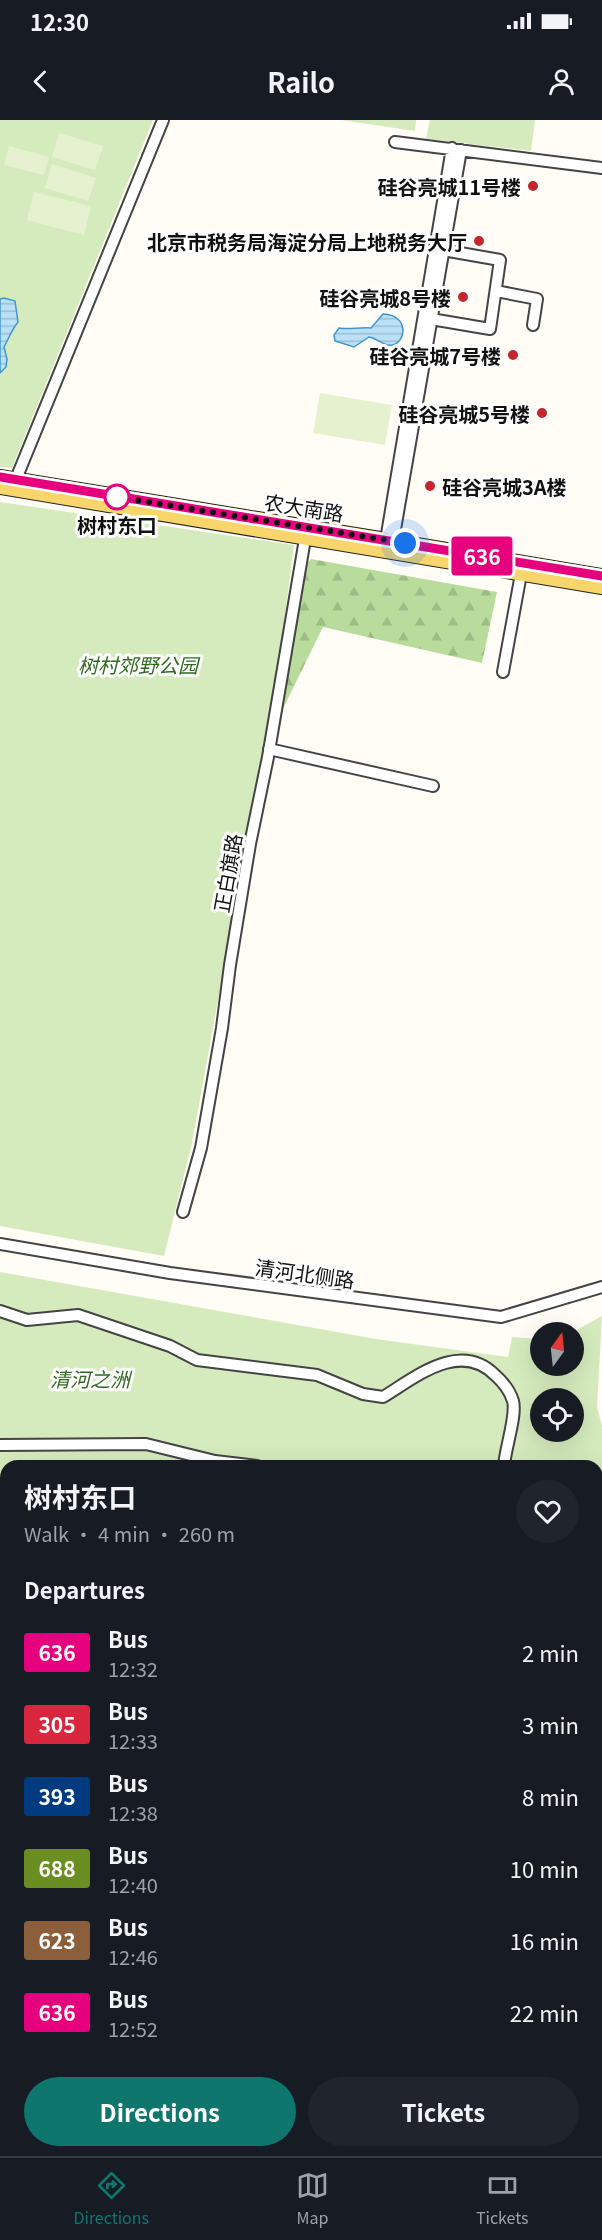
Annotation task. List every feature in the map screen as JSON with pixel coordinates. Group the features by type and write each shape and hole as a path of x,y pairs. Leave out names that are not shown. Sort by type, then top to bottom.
{"main road":[{"name":"农大南路","path":"0,477 602,576"},
{"name":"农大南路","path":"0,487 602,587"}],"street":[{"path":"16,479 163,120"},
{"path":"395,142 602,168"},
{"path":"389,540 431,320 457,149"},
{"path":"389,540 457,149"},
{"path":"431,320 490,329 500,260 443,250"},
{"path":"496,291 537,299 533,325"},
{"name":"正白旗路","path":"183,1212 201,1148 250,844 269,749 305,539"},
{"path":"503,672 521,574"},
{"path":"269,749 434,786"},
{"name":"清河北侧路","path":"0,1244 170,1273 501,1317 602,1287"},
{"path":"0,1311 27,1320 78,1315 170,1346 197,1360 317,1375 363,1394 383,1397 434,1366 461,1359 478,1364 487,1367 502,1381 513,1402 514,1415 505,1460"},
{"path":"0,1445 146,1444 211,1460"}],"green space":[{"path":"0,120 153,120 12,468 0,467"},
{"path":"341,120 416,120 415,131"},
{"path":"430,120 535,120 531,151 426,139"},
{"path":"59,133 103,146 95,170 52,157"},
{"path":"9,146 49,157 44,175 4,165"},
{"path":"52,164 96,178 88,201 45,188"},
{"path":"34,192 91,206 84,235 27,220"},
{"path":"320,393 392,405 385,445 313,433"},
{"name":"树村郊野公园","path":"0,502 294,545 278,670 192,1143 164,1256 0,1226"},
{"path":"311,559 497,592 482,663 323,627 279,717 305,566"},
{"name":"清河之洲","path":"0,1272 376,1339 508,1357 512,1337 530,1338 530,1376 584,1376 584,1326 602,1316 597,1407 602,1426 602,1460 0,1460"}],"water":[{"path":"0,299 15,301 18,322 4,347 6,367 0,373"},
{"path":"383,314 398,319 401,324 402,335 397,343 386,345 369,337 354,347 335,341 334,335 339,328 371,328"}],"bus line":[{"name":"636","path":"0,477 602,576"}],"place":[{"name":"硅谷亮城11号楼","path":"533,186"},
{"name":"北京市税务局海淀分局上地税务大厅","path":"479,241"},
{"name":"硅谷亮城8号楼","path":"463,297"},
{"name":"硅谷亮城7号楼","path":"513,355"},
{"name":"硅谷亮城5号楼","path":"542,413"},
{"name":"硅谷亮城3A楼","path":"430,486"},
{"name":"树村东口","path":"117,497"}],"route":[{"path":"117,497 405,543"}]}
